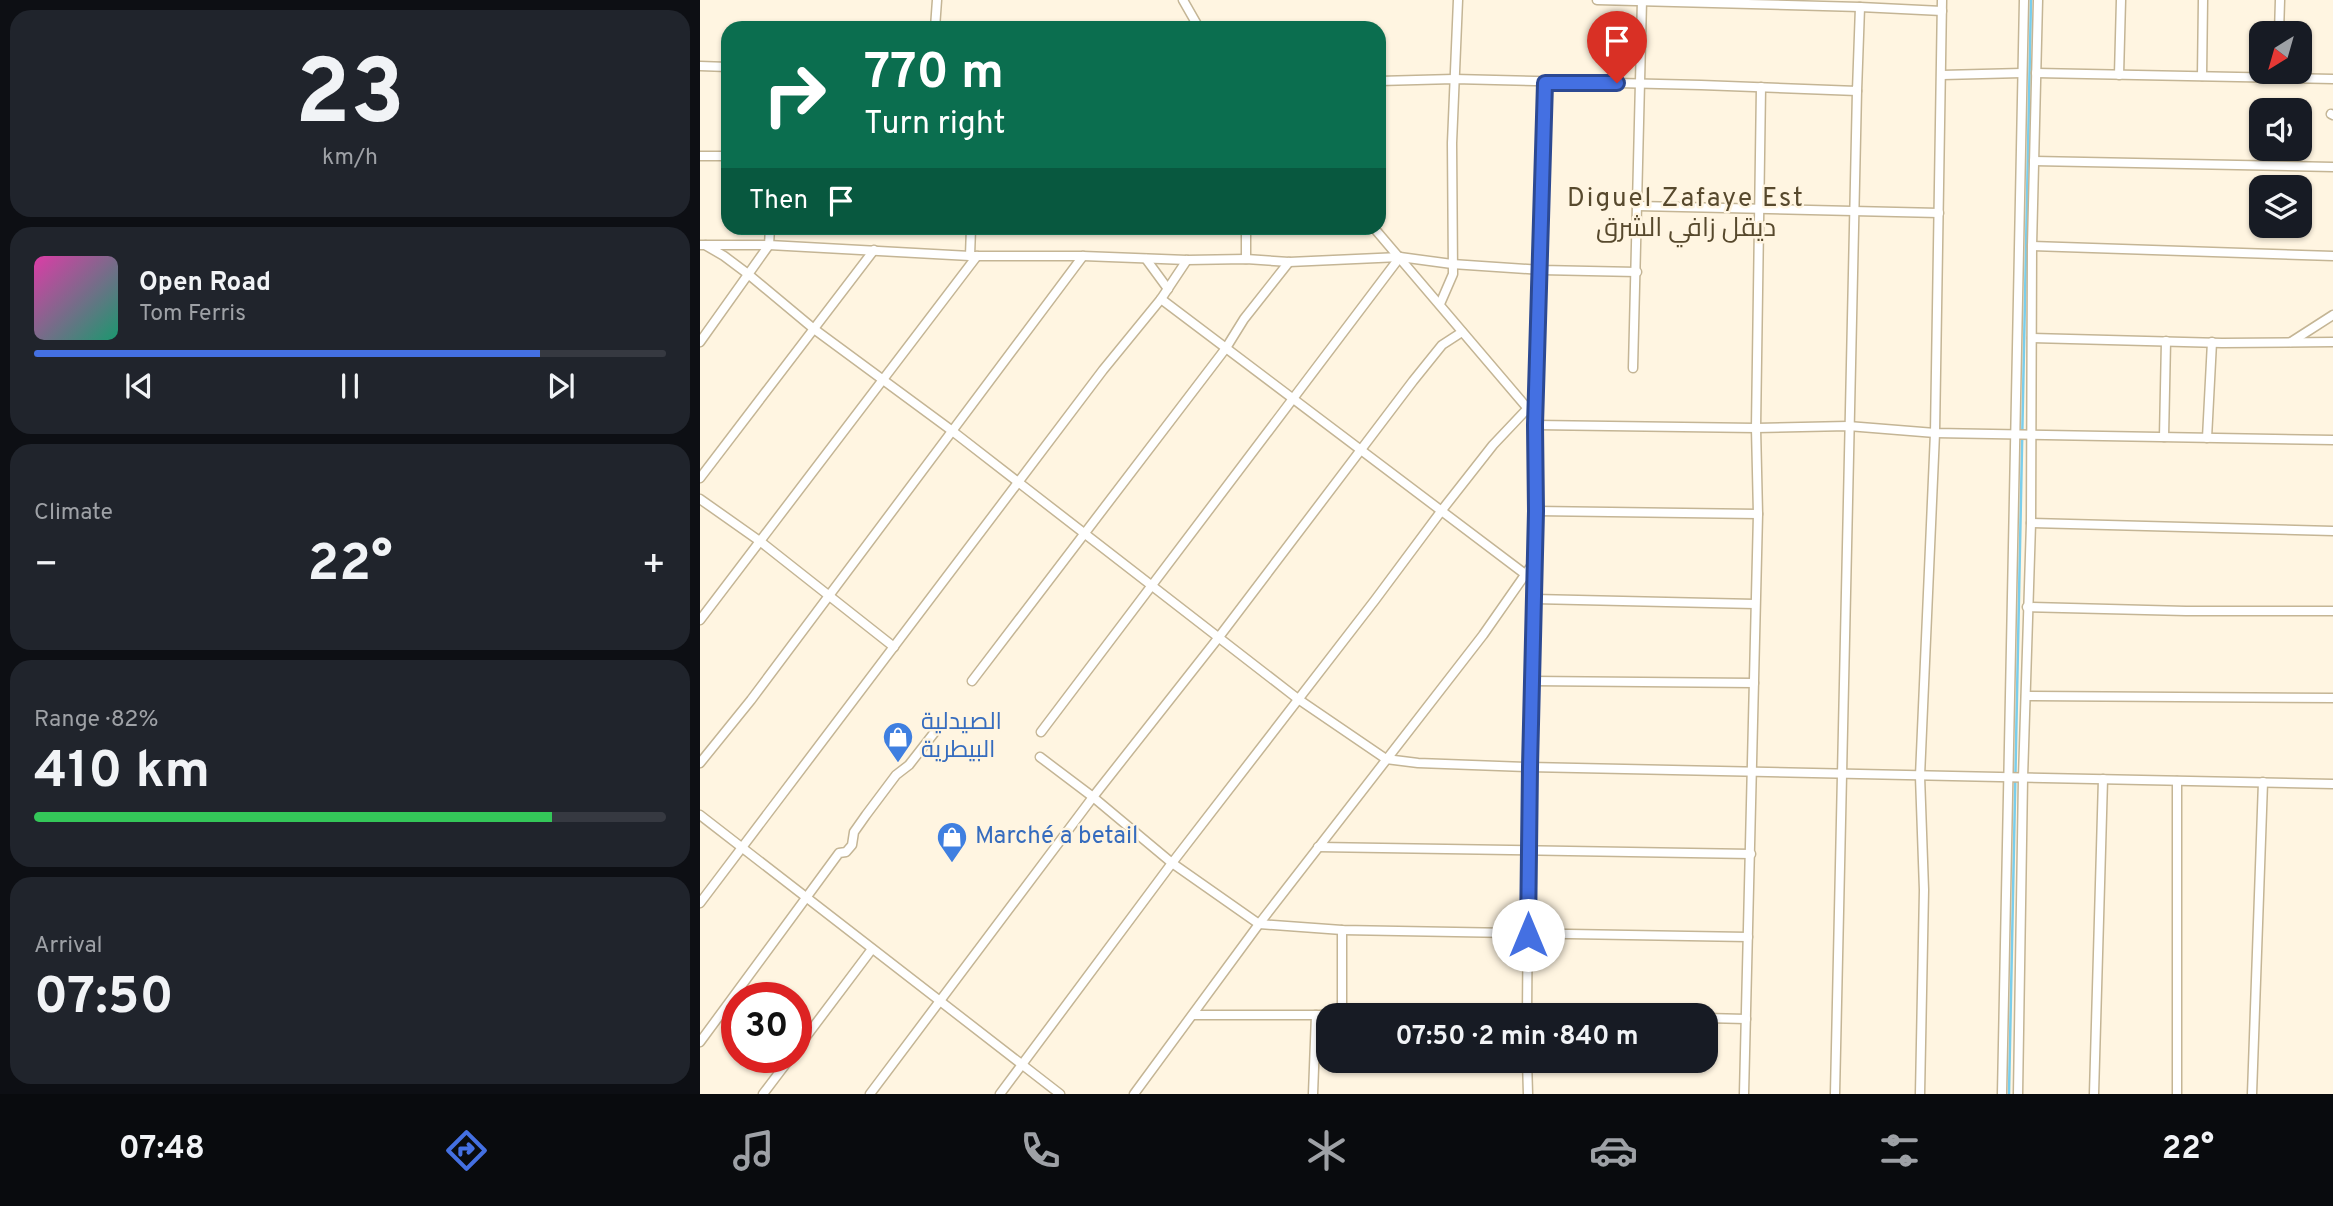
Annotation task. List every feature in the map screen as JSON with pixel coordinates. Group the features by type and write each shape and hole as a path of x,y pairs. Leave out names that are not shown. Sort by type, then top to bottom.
{"street":[{"path":"936,21 937,0"},
{"path":"1183,0 1195,21"},
{"path":"1440,304 1452,274 1454,79 1458,0"},
{"path":"1597,0 1787,3 1942,11"},
{"path":"1920,1094 1924,890 1920,776 1935,433 1942,0"},
{"path":"2002,1094 2016,777 2023,433 2024,0"},
{"path":"2018,1094 2016,777 2026,695 2031,523 2023,433 2032,338 2038,0"},
{"path":"2119,75 2121,0"},
{"path":"2202,76 2203,0"},
{"path":"2279,21 2280,0"},
{"path":"1633,369 1642,1"},
{"path":"1835,1094 1848,426 1860,7"},
{"path":"700,66 721,67"},
{"path":"2036,73 2249,75"},
{"path":"1942,75 2022,74"},
{"path":"2312,77 2333,79"},
{"path":"1386,81 1454,79 1642,83 1857,91"},
{"path":"1527,1003 1536,511 1535,425 1545,83"},
{"path":"1744,1094 1758,514 1756,428 1761,87"},
{"path":"700,156 721,156"},
{"path":"2034,161 2333,167"},
{"path":"1638,206 1939,213"},
{"path":"700,342 769,245 770,235"},
{"path":"700,621 973,256 972,235"},
{"path":"1246,235 1246,259"},
{"path":"1380,235 1528,408 1535,425"},
{"path":"702,245 769,245 973,256 1187,260 1289,261 1400,257 1451,264 1541,270 1637,272"},
{"path":"702,245 748,274 814,330 951,430 1298,699 1386,759 1418,763 1530,767 2333,784"},
{"path":"2032,246 2333,256"},
{"path":"700,478 874,250"},
{"path":"700,763 751,700 1083,256"},
{"path":"1041,732 1400,257"},
{"path":"1146,258 1168,289"},
{"path":"700,903 1103,370 1161,299 1187,260"},
{"path":"972,681 1226,348 1244,319 1289,261"},
{"path":"1161,299 1525,574"},
{"path":"2291,342 2333,315"},
{"path":"870,1094 1093,797 1219,637 1360,450 1442,345 1462,332"},
{"path":"2032,338 2333,342"},
{"path":"2164,437 2166,341"},
{"path":"2207,438 2212,342"},
{"path":"1000,1094 1172,863 1442,510 1493,445 1528,408"},
{"path":"1535,425 1756,428 1848,426 1935,433 2333,440"},
{"path":"700,499 761,542 894,647"},
{"path":"1536,511 1758,514"},
{"path":"2031,523 2333,531"},
{"path":"1134,1094 1259,924 1483,635 1535,561"},
{"path":"1534,599 1755,604"},
{"path":"2027,607 2333,611"},
{"path":"1531,681 1754,683"},
{"path":"2026,695 2333,698"},
{"path":"700,1042 839,853 846,852 852,845 854,832 896,775 909,765 934,733"},
{"path":"1040,757 1172,863 1259,924 1342,930 1528,935 1748,936"},
{"path":"2094,1094 2104,779"},
{"path":"2176,1094 2177,781"},
{"path":"2252,1094 2263,782"},
{"path":"700,816 1060,1094"},
{"path":"1318,847 1751,854"},
{"path":"1342,930 1342,1003"},
{"path":"812,1029 872,949"},
{"path":"1194,1015 1316,1014 1313,1094"},
{"path":"1718,1018 1746,1018"},
{"path":"763,1094 779,1073"},
{"path":"1527,1073 1528,1094"},
{"path":"1134,1094 1147,1094"}],"waterway":[{"path":"2009,1094 2031,0"}],"place":[{"name":"الصيدلية البيطرية","path":"898,764"},
{"name":"Marché a betail","path":"952,864"}],"district":[{"name":"Diguel Zafaye Est ديقل زافي الشرق","path":"1686,214"}],"route":[{"path":"1528,935 1536,511 1535,425 1545,83 1617,83"}]}
